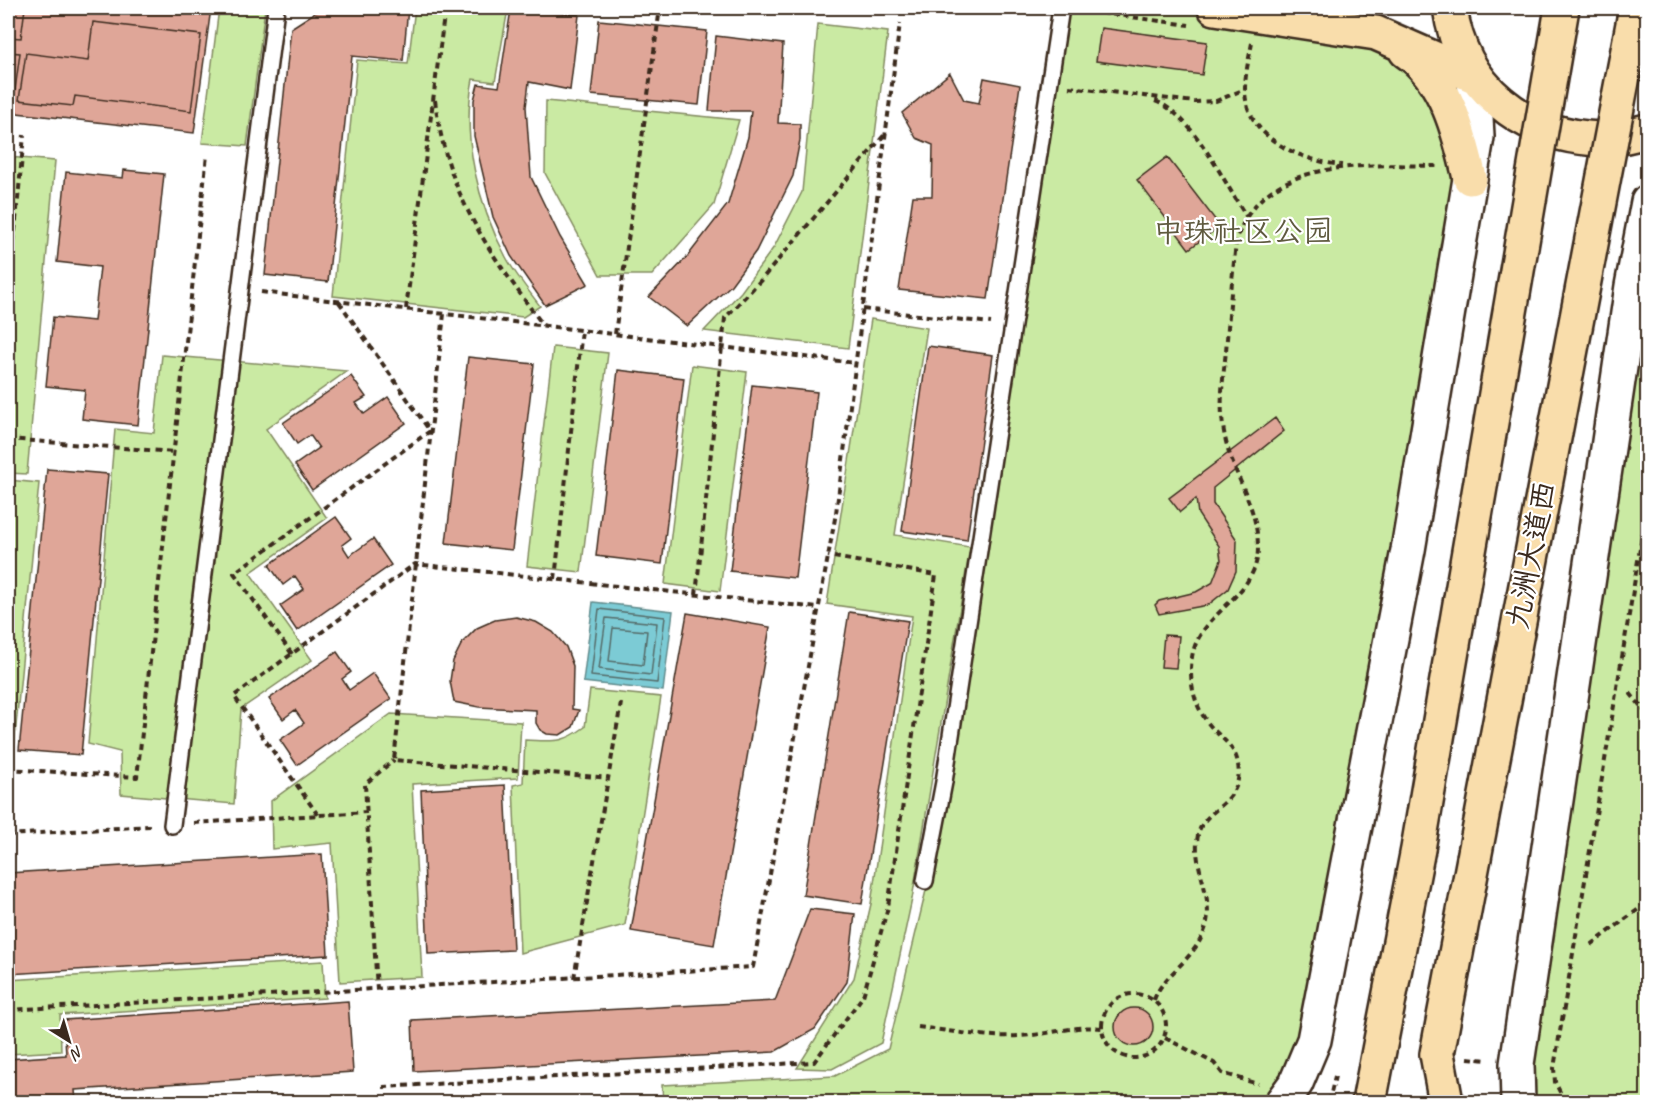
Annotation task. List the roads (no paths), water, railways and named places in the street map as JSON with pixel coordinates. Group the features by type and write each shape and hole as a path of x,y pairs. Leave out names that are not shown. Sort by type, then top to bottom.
{"main road":[{"path":"1273,1094 1296,1083 1314,1040 1408,550 1468,172 1477,137 1474,76 1453,31 1450,8"},
{"name":"九洲大道西","path":"1369,1102 1418,849 1562,8"},
{"name":"九洲大道西","path":"1429,1102 1636,8"},
{"path":"1206,17 1257,14 1377,33 1474,76 1510,111 1555,134 1604,140 1647,131"},
{"path":"1377,33 1412,55 1432,79 1448,106 1468,172"},
{"path":"1518,1102 1517,1064 1630,298 1647,202"},
{"path":"1437,1054 1446,1102"}],"lane":[{"path":"172,825 276,8"},
{"path":"926,881 944,782 1050,84 1068,8"}],"water":[{"path":"593,602 673,611 663,691 583,682"}],"railway":[{"path":"1640,8 1648,8"}],"park label":[{"name":"中珠社区公园","path":"1243,231"}]}
